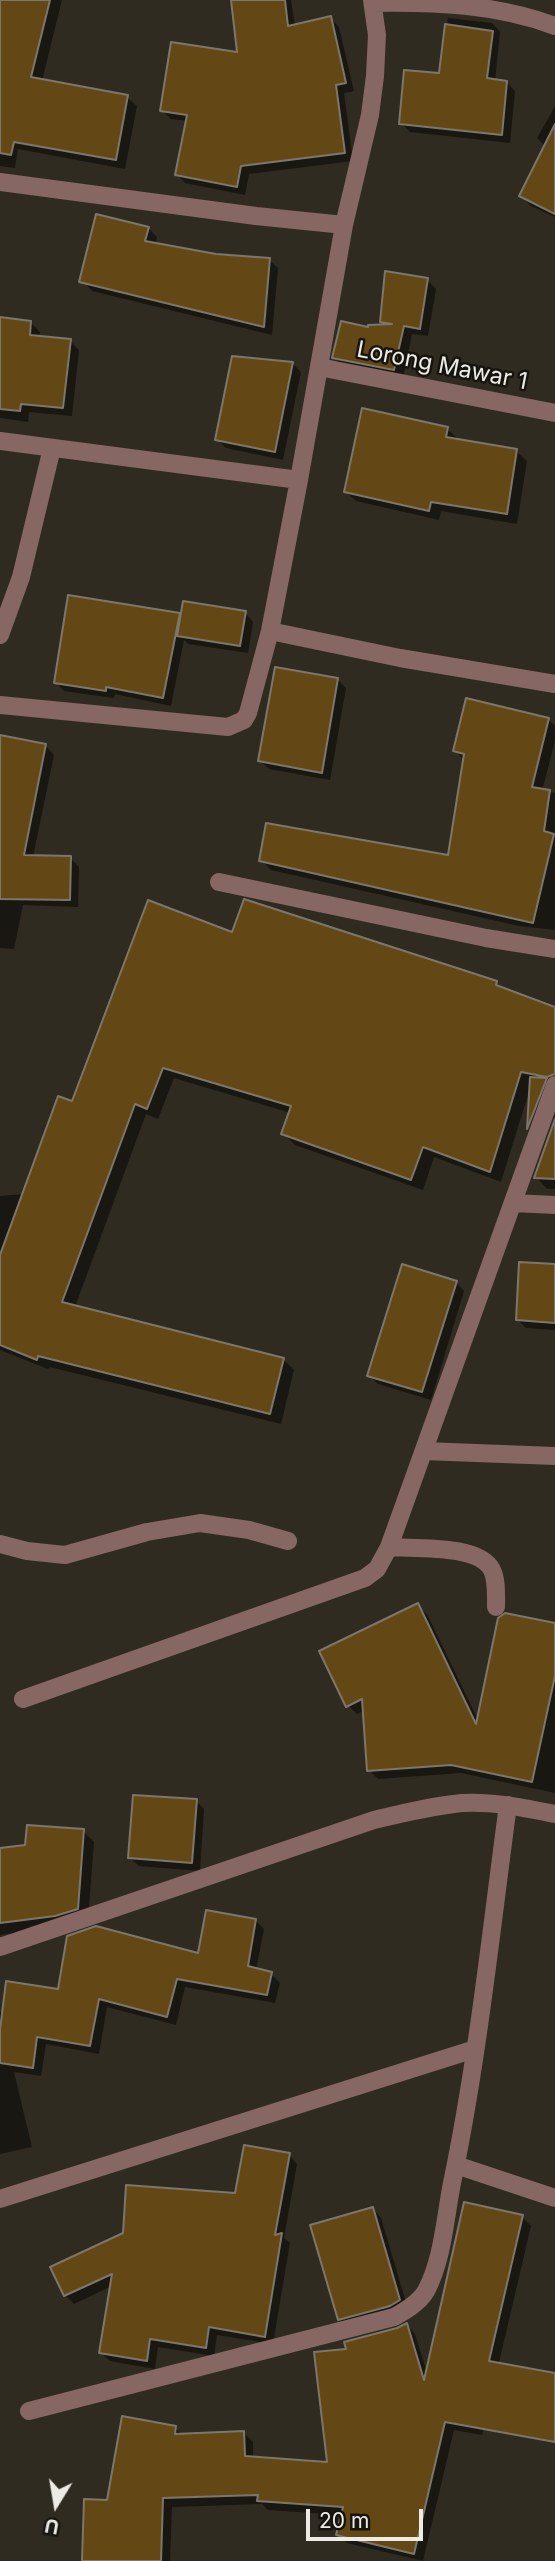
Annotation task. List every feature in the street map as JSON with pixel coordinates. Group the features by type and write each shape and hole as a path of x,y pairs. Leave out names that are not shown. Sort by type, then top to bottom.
{"street":[{"path":"0,705 228,727 244,720 270,631 344,225 370,115 377,35 372,1 431,2 488,8 555,26"},
{"path":"0,182 344,225"},
{"name":"Lorong Mawar 1","path":"319,367 555,413"},
{"path":"0,441 299,480"},
{"path":"0,635 21,577 52,448"},
{"path":"270,631 436,665 555,684"},
{"path":"219,882 486,938 555,949"},
{"path":"23,1699 365,1578 377,1569 389,1547 555,1085"},
{"path":"513,1203 555,1205"},
{"path":"424,1451 555,1456"},
{"path":"0,1544 27,1551 65,1555 147,1532 200,1523 288,1541"},
{"path":"389,1547 462,1551 477,1556 491,1568 496,1607"},
{"path":"0,1947 374,1820 426,1808 464,1803 508,1805 555,1814"},
{"path":"29,2411 394,2317 408,2309 424,2294 434,2273 456,2165 475,2049 508,1805"},
{"path":"0,2199 475,2049"},
{"path":"456,2165 555,2198"}],"building":[{"path":"0,0 50,0 31,77 128,95 116,160 14,142 11,155 0,153"},
{"path":"231,0 285,0 288,26 331,16 346,83 336,85 345,153 241,166 237,187 175,175 187,115 160,111 171,42 237,52"},
{"path":"445,24 493,31 487,78 507,81 502,135 399,124 404,70 439,73"},
{"path":"555,124 555,214 519,196"},
{"path":"96,214 149,227 145,241 216,254 270,258 264,327 79,282"},
{"path":"385,271 428,278 420,329 404,326 394,370 332,358 341,321 368,327 392,324 380,322"},
{"path":"0,317 31,321 30,335 71,339 63,408 21,404 20,411 0,409"},
{"path":"232,356 293,362 275,452 215,440"},
{"path":"362,408 448,427 446,437 517,449 507,514 431,502 429,511 344,492"},
{"path":"68,595 180,613 163,698 106,687 106,691 54,683"},
{"path":"183,601 246,611 240,646 177,636"},
{"path":"275,667 338,678 322,773 258,761"},
{"path":"466,698 549,718 532,787 550,790 544,831 554,834 533,923 259,861 266,823 448,855 464,754 453,751"},
{"path":"0,735 46,744 24,855 71,856 70,900 0,899"},
{"path":"244,899 497,981 496,985 555,1007 555,1074 547,1077 521,1072 490,1172 423,1147 411,1180 281,1134 291,1106 163,1068 147,1109 135,1104 62,1302 284,1358 270,1414 38,1356 37,1360 0,1345 0,1255 58,1096 72,1101 148,900 232,932"},
{"path":"530,1077 547,1078 527,1129"},
{"path":"555,1119 555,1179 534,1178"},
{"path":"519,1262 555,1264 555,1323 516,1320"},
{"path":"402,1264 457,1281 422,1392 367,1376"},
{"path":"418,1603 476,1724 498,1618 505,1613 555,1623 555,1676 532,1782 451,1765 367,1771 362,1699 346,1707 319,1651"},
{"path":"133,1795 197,1799 192,1863 128,1858"},
{"path":"27,1825 84,1829 78,1909 55,1916 0,1923 0,1848 25,1845"},
{"path":"206,1910 256,1919 248,1966 272,1972 267,1995 177,1979 167,2017 99,1999 90,2046 37,2037 33,2068 0,2063 0,2030 6,1981 58,1989 67,1936 96,1926 198,1953"},
{"path":"244,2145 290,2153 275,2235 282,2233 265,2337 209,2327 206,2348 150,2339 147,2361 99,2353 112,2274 64,2296 50,2267 123,2233 126,2185 235,2193"},
{"path":"464,2202 523,2215 489,2361 555,2373 555,2442 445,2422 414,2554 336,2535 343,2507 257,2501 258,2495 163,2498 161,2561 82,2561 84,2499 107,2500 122,2416 176,2426 175,2434 244,2431 245,2456 327,2462 314,2352 346,2349 344,2342 407,2323 424,2380"},
{"path":"373,2207 400,2300 390,2306 338,2320 310,2225"}]}
